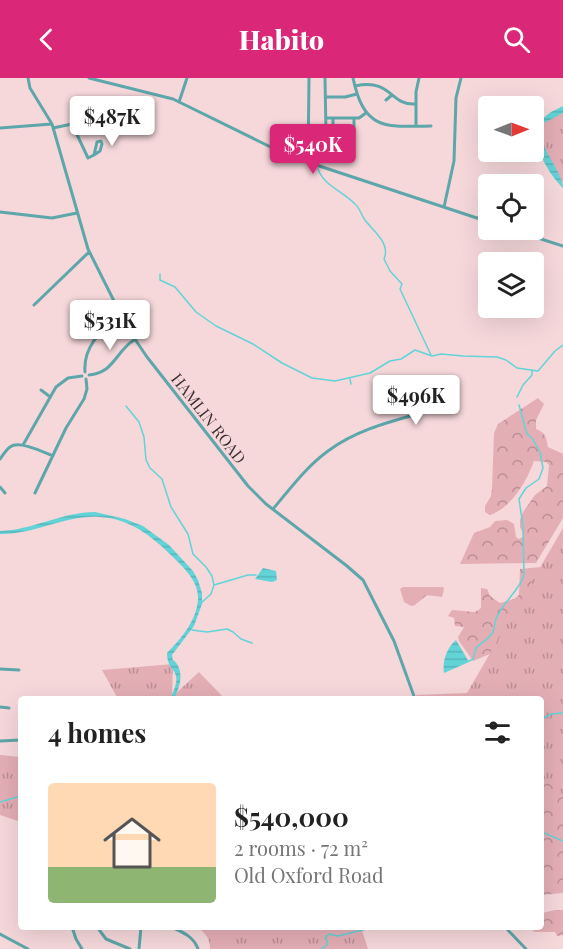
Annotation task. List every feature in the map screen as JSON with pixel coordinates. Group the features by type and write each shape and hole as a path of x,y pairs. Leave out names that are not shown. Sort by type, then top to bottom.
{"street":[{"name":"HAMLIN ROAD","path":"27,78 30,88 52,126 89,252 134,340 244,481 273,509 363,580 394,641 414,696"},
{"path":"89,78 179,102 280,152 308,163 478,218"},
{"path":"179,102 187,78"},
{"path":"308,163 309,78"},
{"path":"325,78 326,133 333,132 333,118"},
{"path":"353,78 357,94 366,113 374,119 387,125 431,126"},
{"path":"416,126 419,78"},
{"path":"444,207 454,161 456,98 461,78"},
{"path":"355,86 374,84 384,87 405,104 416,104"},
{"path":"326,97 345,97 357,94"},
{"path":"386,100 392,95"},
{"path":"326,118 354,118 362,117 366,113"},
{"path":"354,118 354,132"},
{"path":"0,128 72,124 88,158 94,155"},
{"path":"0,212 52,218 77,213"},
{"path":"544,240 563,246"},
{"path":"34,305 89,252"},
{"path":"35,493 66,428 84,399 87,389 85,358 89,348 106,327 121,316"},
{"path":"22,446 50,396 63,381 71,377 98,374 116,362 126,346 134,340"},
{"path":"41,390 50,396"},
{"path":"273,509 306,471 332,448 368,429 428,411 435,411"},
{"path":"0,459 12,445 53,456"},
{"path":"0,487 5,493"},
{"path":"0,669 19,670"},
{"path":"0,707 9,708"},
{"path":"0,741 18,740"},
{"path":"73,930 82,949"},
{"path":"99,930 106,939 130,949"},
{"path":"139,949 141,930"},
{"path":"177,930 192,938 198,949"},
{"path":"509,930 526,949"},
{"path":"0,934 28,949"}],"green space":[{"path":"563,109 563,184 544,150 544,121"},
{"path":"538,398 544,404 536,420 536,429 545,436 548,447 563,454 563,518 536,563 460,564 474,533 490,527 495,521 507,520 514,524 516,537 519,539 524,536 520,520 535,495 547,486 549,465 546,462 534,461 523,485 505,506 490,515 485,512 485,506 491,496 494,433 498,424"},
{"path":"563,528 563,796 544,779 544,696 416,695 467,693"},
{"path":"541,567 563,595 563,893 544,895 544,696 468,693 489,664 490,654 473,661 459,641 458,637 464,627 455,626 454,618 448,616 452,610 475,612 481,608 481,588 487,589 490,596 500,603 514,599 519,595 520,569"},
{"path":"403,587 443,587 444,589 442,597 427,595 411,606 404,602 400,589"},
{"path":"173,664 172,696 116,696 102,670"},
{"path":"199,672 222,696 173,696"},
{"path":"0,755 18,757 18,821 0,815"},
{"path":"563,910 563,935 557,936 555,932 532,930 544,930 544,913"},
{"path":"201,930 362,930 368,949 210,949 207,936"}],"water":[{"path":"563,106 563,113 544,123 544,117"},
{"path":"544,147 560,176 563,188 544,162"},
{"path":"95,512 143,526 169,545 193,571 198,580 202,593 202,604 194,626 172,655 179,668 180,677 175,696 171,696 176,676 167,653 191,622 197,607 198,593 191,577 168,552 142,531 111,518 86,517 25,531 0,534 0,531 24,528"},
{"path":"263,568 276,571 277,580 272,582 255,579"},
{"path":"456,640 469,662 444,673 446,655"}],"waterway":[{"path":"318,169 329,184 357,206 383,243 386,253 384,259 390,271 402,284 400,289 431,355"},
{"path":"160,274 160,280 175,287 196,312 216,326 312,378 335,381 370,373 415,350 432,356 441,354 497,357 517,368 538,371 563,345"},
{"path":"517,397 523,385 532,375 532,371"},
{"path":"350,379 351,384"},
{"path":"469,661 473,659 476,648 493,632 495,621 502,607 519,586 524,575 523,526 519,499 526,488 539,479 543,468 540,452 527,434 519,405"},
{"path":"126,406 139,422 144,437 146,460 150,468 162,479 171,507 188,534 193,554 212,576 214,585 211,594 200,604"},
{"path":"214,585 248,575 256,575"},
{"path":"192,630 207,632 227,629 241,639 252,643"},
{"path":"544,718 551,714 563,713"},
{"path":"0,802 18,797"},
{"path":"544,833 563,841"},
{"path":"321,949 327,945 325,938 329,934 338,936 363,930"}]}
